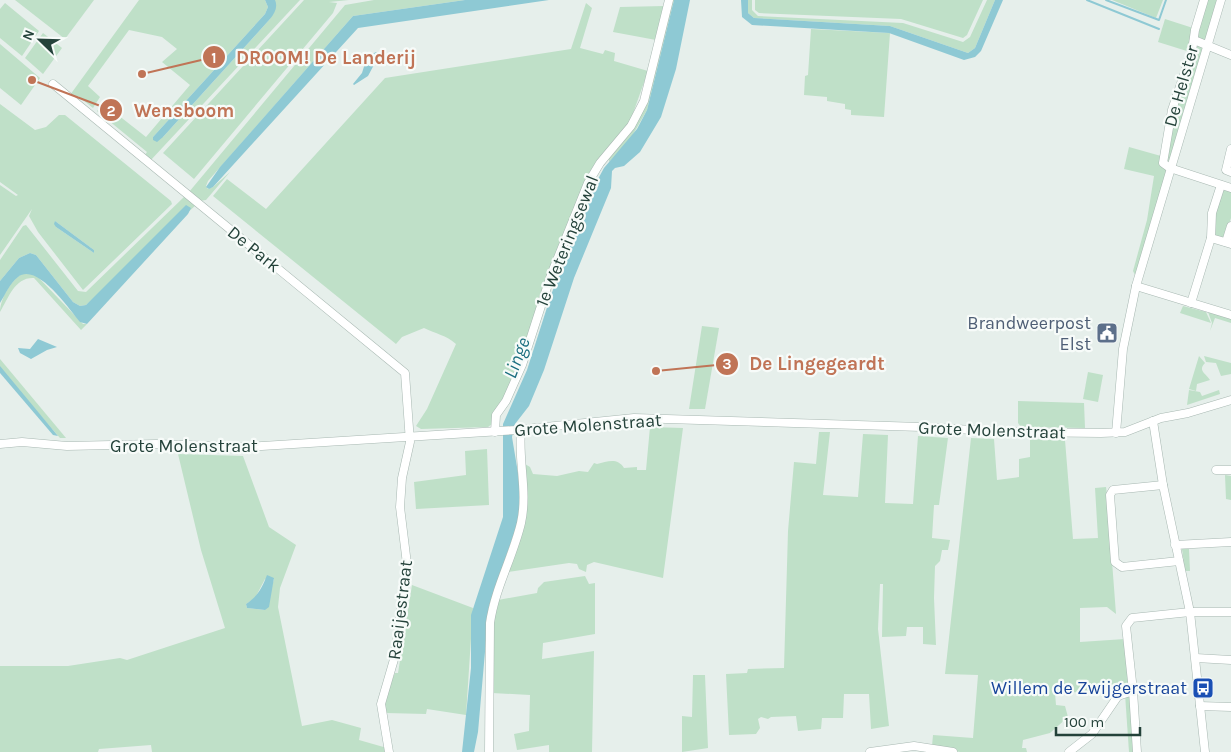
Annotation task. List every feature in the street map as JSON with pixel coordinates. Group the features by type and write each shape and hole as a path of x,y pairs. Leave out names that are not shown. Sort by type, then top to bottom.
{"street":[{"name":"1e Weteringsewal","path":"498,431 496,415 506,401 522,365 551,275 588,183 600,163 631,126 644,101 669,0"},
{"name":"De Helster","path":"1170,168 1163,163 1165,144 1172,110 1194,40 1204,0"},
{"name":"De Helster","path":"1116,433 1123,349 1136,286 1221,0"},
{"path":"1194,40 1231,55"},
{"name":"De Park","path":"53,84 405,372 410,436"},
{"path":"1231,149 1226,167 1226,170 1231,172"},
{"path":"1170,168 1231,188"},
{"path":"1191,303 1211,238 1212,212 1221,185"},
{"path":"1211,238 1228,243 1231,226"},
{"path":"1136,286 1231,315"},
{"name":"Grote Molenstraat","path":"0,444 156,444 245,447 518,430 634,418 928,427 1007,432 1116,433 1231,400"},
{"path":"1153,421 1163,485 1190,612 1205,752"},
{"path":"489,752 490,623 492,608 514,546 524,504 518,430"},
{"name":"Raaijestraat","path":"389,752 381,704 395,656 406,585 406,544 400,496 410,436"},
{"path":"1216,470 1231,470"},
{"path":"1163,485 1114,490 1110,495 1115,562 1122,567 1179,561"},
{"path":"1175,545 1231,542"},
{"path":"1137,752 1127,621 1132,618 1190,612 1231,612"},
{"path":"1196,658 1231,660"},
{"path":"1069,752 1092,734 1118,696 1133,691"},
{"path":"1200,706 1231,707"},
{"path":"870,752 914,746 953,752"}],"green space":[{"path":"15,0 94,0 65,39"},
{"path":"139,0 265,0 268,7 265,14 153,137 163,137 270,19 275,0 300,0 150,161 144,156 147,152 97,111 104,104 146,137 190,85 162,62 177,49 162,37 129,30 88,86 100,97 93,108 78,96 76,99 70,95"},
{"path":"304,0 349,0 329,2 337,3 333,13 194,179 163,153"},
{"path":"374,0 465,0 353,16 208,181 206,186 208,189 230,172 206,200 199,201 189,192 345,5"},
{"path":"671,0 674,0 647,110 631,138 609,162 609,156 630,134 642,111"},
{"path":"748,0 752,0 752,10 758,16 903,23 963,42 970,37 987,0 995,0 975,48 968,53 890,26 754,18 748,13"},
{"path":"755,0 983,0 967,35 963,38 901,19 759,13 755,10"},
{"path":"1112,0 1163,0 1156,18"},
{"path":"1206,0 1218,0 1206,39 1202,40 1196,37"},
{"path":"5,3 39,31 22,56 0,38 0,9"},
{"path":"586,3 592,8 580,48 603,54 605,50 615,53 614,61 648,71 631,119 623,133 590,172 522,356 492,424 488,427 421,429 416,426 427,409 456,344 424,328 402,337 396,344 213,196 227,179 266,209 385,78 571,49"},
{"path":"664,6 656,40 613,32 620,7"},
{"path":"1165,19 1193,28 1190,52 1158,42"},
{"path":"811,29 890,33 884,117 851,115 851,110 845,109 845,104 827,101 827,97 804,95 805,76 808,75"},
{"path":"43,33 62,48 43,74 25,58"},
{"path":"0,44 40,78 21,105 0,88"},
{"path":"1196,45 1203,47 1203,52 1168,164 1165,158 1173,114"},
{"path":"0,104 35,130 46,127 59,115 65,115 171,201 172,204 83,290 38,232 29,216 32,209 0,255 0,185 16,196 18,195 0,182","holes":["55,221 94,250 94,253 56,227"]},
{"path":"1129,147 1161,156 1162,166 1167,171 1136,277 1133,271 1147,220 1154,176 1124,169"},
{"path":"1227,189 1231,191 1231,218 1224,239 1215,236 1214,217 1221,192"},
{"path":"185,196 196,205 86,305 80,306 73,302 36,255 30,253 19,258 0,281 0,260 23,226 26,225 78,291 86,292"},
{"path":"22,274 37,276 83,324 87,324 81,330 34,278 17,284 0,312 0,307 7,290"},
{"path":"1183,306 1206,312 1211,323 1180,313"},
{"path":"1208,312 1231,319 1231,323 1215,318 1210,331 1212,323"},
{"path":"702,326 719,328 705,409 689,409"},
{"path":"1199,356 1205,363 1202,370 1210,380 1197,384 1196,391 1189,389"},
{"path":"1204,356 1231,363 1231,374 1221,376 1216,363 1206,362"},
{"path":"0,359 66,438 60,438 0,369"},
{"path":"1088,372 1103,375 1098,402 1083,399"},
{"path":"1189,390 1200,392 1202,396 1219,390 1220,394 1187,405"},
{"path":"1018,401 1084,403 1085,428 1021,427 1018,423"},
{"path":"650,427 683,428 663,578 594,562 587,565 586,572 579,569 577,564 569,563 508,572 525,464 530,467 533,474 557,476 579,471 588,472 594,463 612,461 618,462 624,468 637,467 637,470 646,470"},
{"path":"819,432 830,432 823,495 858,497 863,434 888,435 885,503 913,504 918,436 948,438 939,505 934,505 932,538 950,540 948,550 942,550 940,561 935,566 936,645 923,644 923,627 907,627 906,636 882,637 883,584 880,584 878,629 889,726 871,729 869,694 844,694 843,718 822,718 821,729 798,731 796,716 771,717 768,719 761,717 758,719 760,728 756,734 729,735 726,674 747,673 748,669 784,668 788,531 794,462 816,464"},
{"path":"971,438 994,439 997,480 1019,477 1019,459 1030,457 1030,439 1065,440 1073,539 1098,538 1095,488 1106,487 1116,614 1107,607 1080,608 1080,642 1125,639 1130,687 1112,696 1104,691 1055,693 1056,705 1065,706 1068,717 1050,733 1023,740 1022,748 1026,748 1027,752 960,752 932,746 933,735 973,738 978,675 945,674"},
{"path":"487,449 489,505 416,509 414,482 466,475 465,451"},
{"path":"178,454 243,456 269,527 296,545 280,588 278,607 302,726 332,720 361,728 359,740 387,748 388,752 152,752 151,745 99,749 98,752 0,752 0,666 68,666 120,658 127,660 225,628 201,550","holes":["265,579 274,579 265,610 247,608 246,604 255,598"]},
{"path":"1225,475 1231,476 1231,500 1226,499"},
{"path":"1182,549 1189,549 1190,571 1185,571"},
{"path":"585,576 589,584 595,583 595,634 543,643 542,659 594,651 592,752 549,752 549,745 517,750 514,734 529,731 530,695 492,693 492,631 498,600 537,593 538,588 544,582"},
{"path":"412,585 473,608 466,715 427,709 426,714 386,713 385,697 395,673 398,673"},
{"path":"693,675 705,675 708,748 682,752 682,716 692,717"},
{"path":"1125,694 1131,695 1134,752 1129,752"}],"water":[{"path":"265,0 275,0 276,3 276,10 270,19 163,137 157,142 153,140 153,137 265,14 268,7"},
{"path":"465,0 549,0 358,28 213,187 209,189 206,187 220,167 353,16"},
{"path":"674,0 690,0 676,69 661,117 640,152 624,166 615,168 612,171 611,188 574,278 544,370 529,406 515,424 512,437 520,485 519,519 489,606 478,732 474,752 462,752 471,668 471,615 503,517 503,424 527,370 551,295 592,190 604,168 637,129 647,110"},
{"path":"741,0 748,0 748,13 754,18 890,26 968,53 975,48 995,0 1003,0 981,51 975,57 964,60 889,33 752,25 742,17"},
{"path":"376,52 400,59 376,61 368,76 354,85 362,73 367,57"},
{"path":"186,205 191,208 188,214 87,324 80,322 61,298 43,281 26,274 15,280 0,303 0,281 19,258 30,253 36,255 73,302 80,306 86,305"},
{"path":"55,221 94,250 94,253 56,227"},
{"path":"38,339 57,347 31,359 20,353 18,348 30,349"},
{"path":"0,366 58,436 53,435 0,373"},
{"path":"267,575 274,578 269,607 265,610 247,608 246,604 254,598"}],"waterway":[{"path":"1087,0 1159,29"},
{"path":"1106,0 1159,20 1166,0"}],"place":[{"name":"DROOM! De Landerij","path":"142,74"},
{"name":"Wensboom","path":"32,80"},
{"name":"Brandweerpost Elst","path":"1107,333"},
{"name":"De Lingegeardt","path":"656,371"},
{"name":"Willem de Zwijgerstraat","path":"1203,688"}],"water label":[{"name":"Linge","path":"517,358"}]}
